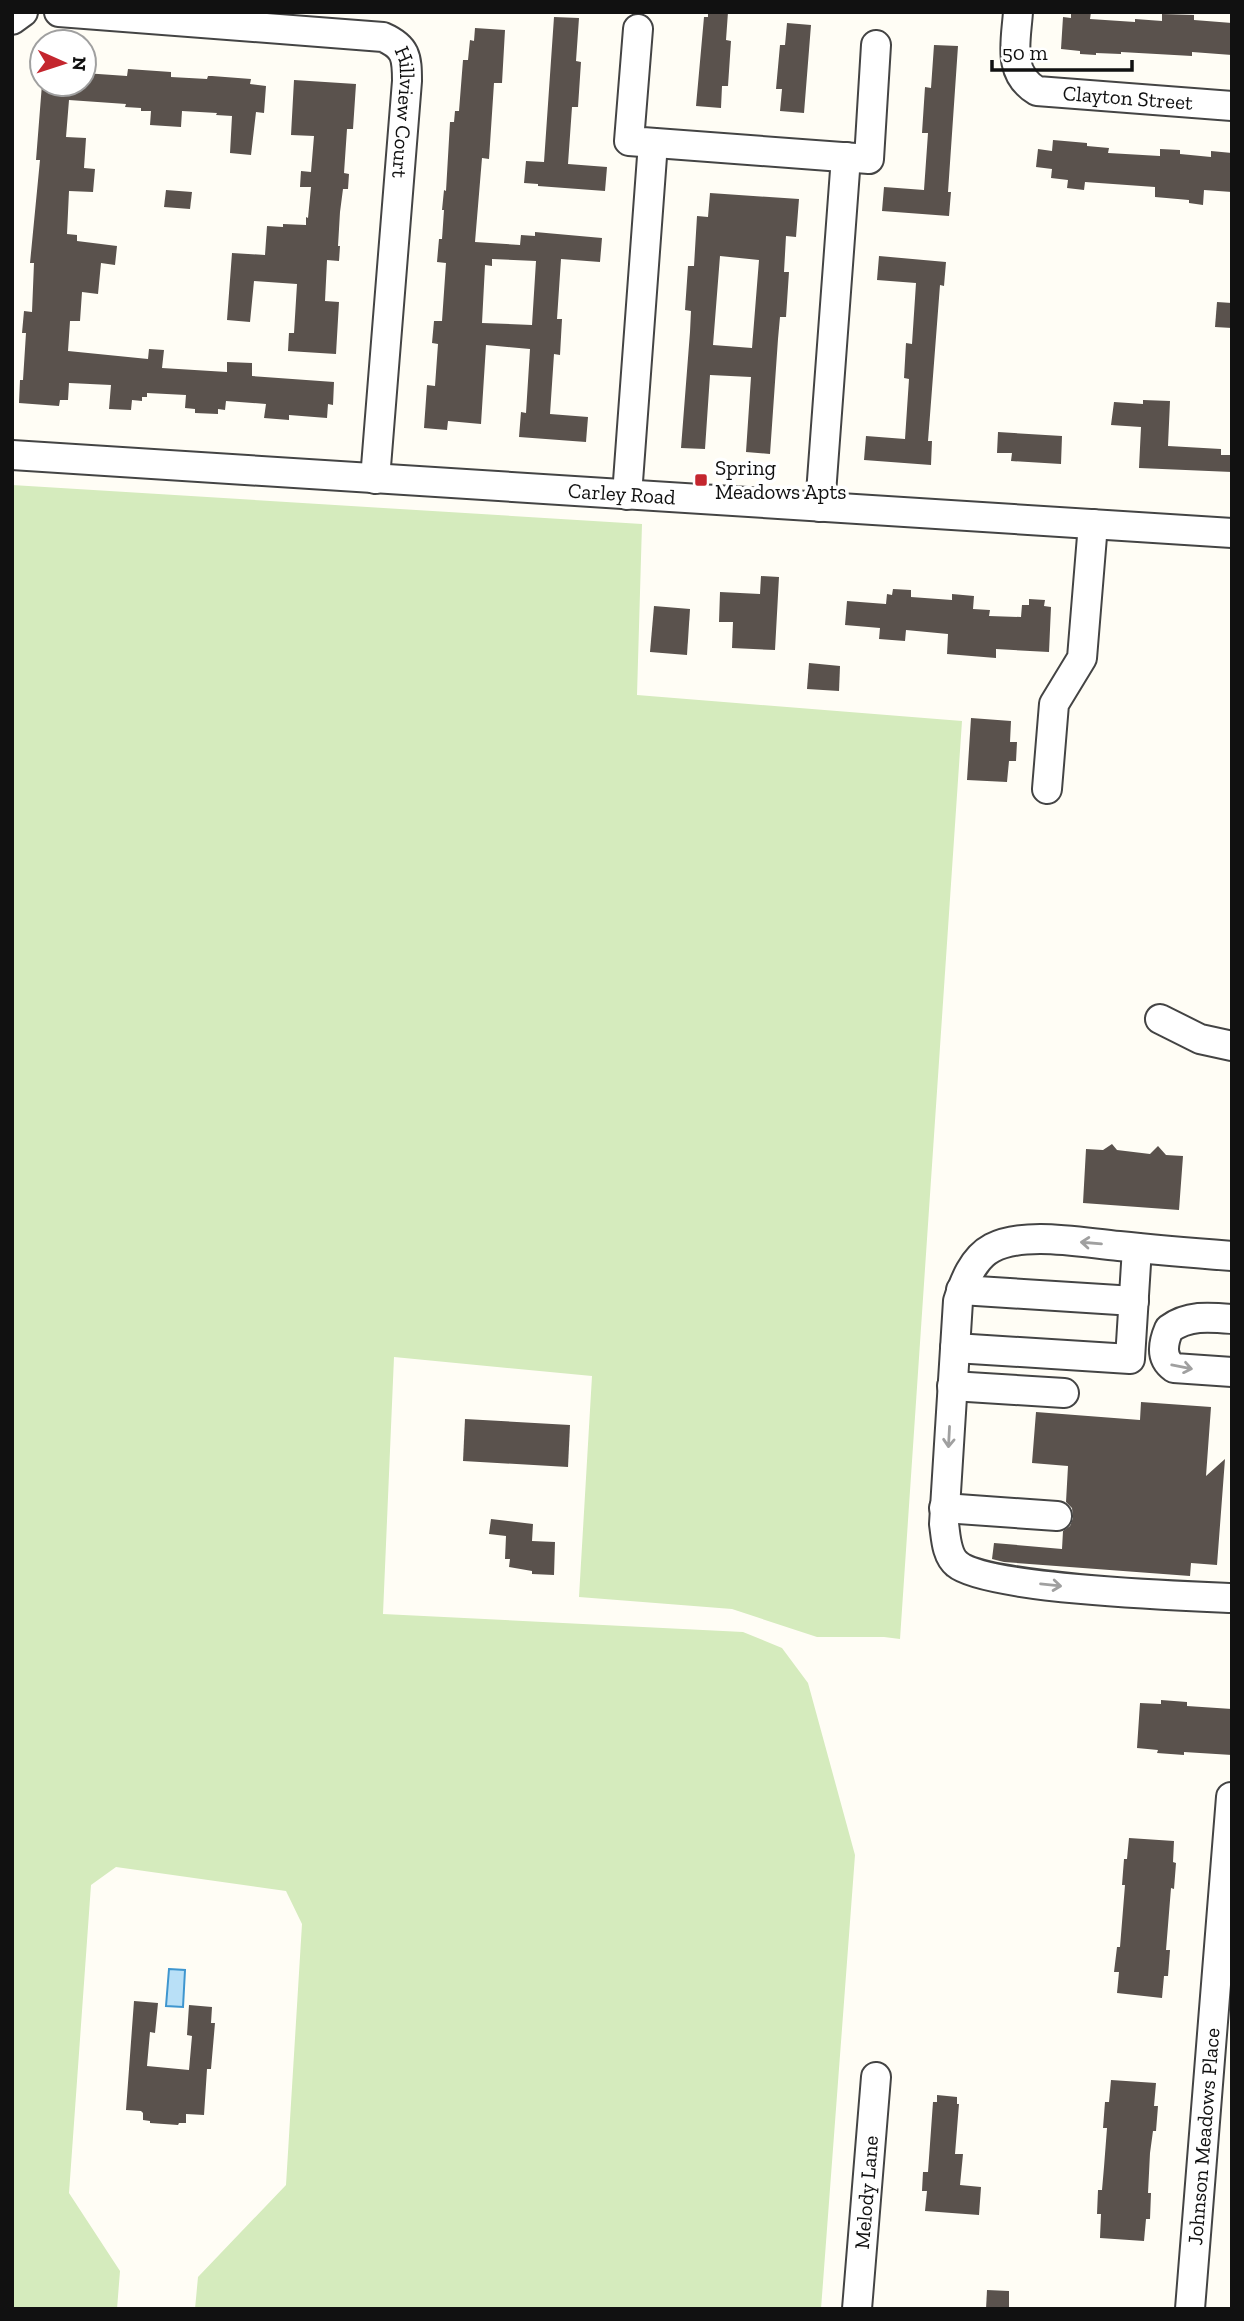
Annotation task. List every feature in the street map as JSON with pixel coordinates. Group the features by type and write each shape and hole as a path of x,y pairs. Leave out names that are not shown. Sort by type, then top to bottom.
{"street":[{"path":"12,19 23,12"},
{"name":"Hillview Court","path":"60,12 383,37 395,42 403,51 407,65 407,81 375,479"},
{"name":"Clayton Street","path":"1018,12 1015,54 1018,72 1025,84 1037,91 1232,106"},
{"path":"638,29 629,141 869,159 876,45"},
{"path":"627,495 653,143"},
{"path":"820,507 846,157"},
{"name":"Carley Road","path":"12,455 1232,533"},
{"path":"1047,789 1054,704 1082,658 1093,524"},
{"path":"1160,1019 1200,1039 1232,1046"},
{"path":"1232,1256 1057,1240 1025,1240 990,1249 977,1261 964,1282 958,1301 944,1508 947,1547 955,1563 970,1572 1003,1580 1062,1586 1232,1598"},
{"path":"955,1348 1130,1359 1138,1248"},
{"path":"961,1290 1134,1301"},
{"path":"1232,1319 1207,1317 1178,1322 1168,1329 1164,1353 1167,1363 1174,1368 1232,1372"},
{"path":"952,1386 1064,1393"},
{"path":"944,1508 1057,1516"},
{"name":"Johnson Meadows Place","path":"1190,2309 1231,1797"},
{"name":"Melody Lane","path":"857,2309 876,2077"}],"green space":[{"path":"12,485 642,524 637,695 962,721 900,1639 817,1637 732,1609 579,1597 592,1376 394,1357 383,1614 743,1632 782,1648 808,1683 855,1855 821,2309 195,2309 198,2277 286,2185 302,1924 286,1891 116,1867 91,1885 69,2193 120,2271 117,2309 12,2309"}],"water":[{"path":"169,1969 185,1970 183,2007 166,2006"}],"building":[{"path":"708,12 728,12 726,40 731,41 728,86 722,86 721,108 696,106 704,17 708,17"},
{"path":"1071,12 1091,12 1090,19 1162,21 1162,14 1194,15 1194,20 1232,23 1232,55 1121,52 1096,55 1061,49 1063,17 1071,18"},
{"path":"554,17 579,18 576,61 581,62 578,107 572,107 568,164 607,167 605,191 524,183 526,161 544,162"},
{"path":"787,23 811,25 804,113 780,111 782,89 776,89 780,45 785,45"},
{"path":"475,28 505,30 502,83 494,83 489,159 482,158 475,242 520,245 521,235 535,236 535,232 602,238 600,262 561,259 557,319 562,319 560,355 554,354 550,414 588,417 586,442 519,437 521,412 526,413 530,349 486,345 481,424 448,421 447,430 424,428 427,385 435,386 438,344 432,343 434,321 442,321 446,263 437,262 439,239 442,239 450,122 454,122 455,111 459,111 463,60 468,60 470,40 474,41","holes":["492,259 536,261 532,325 482,323 485,265 492,266"]},
{"path":"934,45 958,46 948,192 951,192 949,216 882,211 884,187 924,190 928,133 922,133 925,87 931,88"},
{"path":"128,69 171,72 171,77 251,79 250,84 266,86 264,113 256,112 251,155 230,153 232,116 182,111 181,127 150,125 151,111 125,107 126,104 69,100 66,137 86,138 84,168 95,169 93,192 69,191 67,234 77,235 77,241 117,246 115,265 101,263 98,294 82,292 80,321 70,321 68,351 148,359 149,349 164,350 162,368 227,372 227,362 252,363 252,376 334,382 333,405 328,404 327,418 289,415 289,420 264,418 266,404 226,401 225,410 218,409 218,414 195,413 195,409 185,408 186,395 147,393 147,397 142,397 142,401 132,400 131,410 109,409 111,385 69,383 68,400 60,400 59,406 19,403 26,333 22,333 24,311 32,312 34,263 30,263 40,160 36,160 41,98 98,98 98,74 127,76"},
{"path":"294,80 356,84 353,129 347,129 344,173 349,174 348,189 343,189 340,212 339,261 327,260 325,301 339,302 336,354 288,351 289,333 294,333 297,284 254,281 250,322 227,320 232,253 265,255 267,226 306,225 306,217 308,218 311,187 300,187 301,171 311,172 314,136 291,135"},
{"path":"1053,140 1109,148 1108,153 1160,156 1160,149 1180,150 1180,154 1211,157 1211,151 1232,153 1232,192 1204,190 1203,205 1189,203 1189,200 1155,197 1155,187 1085,182 1084,190 1067,188 1068,180 1051,178 1052,169 1036,167 1038,149 1052,151"},
{"path":"166,190 192,192 190,209 164,207"},
{"path":"710,193 799,199 796,237 786,236 784,272 789,272 786,317 780,317 770,454 746,452 751,377 710,375 705,449 681,448 691,311 685,310 688,266 694,266 697,216 708,217","holes":["720,256 759,260 752,348 713,345"]},
{"path":"879,256 946,262 944,286 940,285 928,441 932,441 931,465 864,460 866,436 905,439 909,379 904,378 906,343 912,344 916,283 877,280"},
{"path":"1217,302 1232,303 1232,328 1215,327"},
{"path":"1143,400 1170,401 1168,446 1221,449 1221,455 1232,455 1232,472 1139,468 1141,427 1111,425 1114,402 1143,404"},
{"path":"998,432 1062,436 1061,464 1011,461 1012,453 997,453"},
{"path":"761,576 779,577 775,650 732,648 733,622 719,622 720,592 760,594"},
{"path":"893,589 911,590 911,597 952,600 952,594 974,596 973,609 990,610 989,616 1021,617 1022,605 1029,605 1029,599 1045,600 1044,606 1051,607 1049,652 996,649 996,658 947,654 948,634 906,630 905,641 879,639 880,628 845,625 847,601 886,604 887,594 892,595"},
{"path":"654,606 690,609 687,655 650,652"},
{"path":"809,663 840,666 839,691 807,689"},
{"path":"971,718 1011,721 1010,742 1017,742 1016,761 1009,761 1007,782 967,780"},
{"path":"1112,1144 1117,1150 1150,1154 1158,1146 1166,1155 1183,1156 1179,1210 1083,1203 1086,1149 1103,1150"},
{"path":"1141,1402 1211,1407 1206,1476 1225,1459 1217,1565 1191,1563 1190,1576 992,1559 994,1543 1062,1549 1063,1531 1070,1526 1073,1518 1072,1508 1066,1502 1068,1466 1032,1463 1036,1412 1140,1420"},
{"path":"465,1419 570,1425 568,1467 463,1461"},
{"path":"491,1519 533,1524 532,1541 555,1542 554,1575 532,1574 532,1571 509,1567 510,1559 505,1559 506,1536 489,1534"},
{"path":"1161,1700 1187,1702 1187,1706 1232,1709 1232,1755 1184,1752 1184,1755 1137,1748 1140,1703 1161,1704"},
{"path":"1129,1838 1174,1841 1173,1862 1176,1863 1174,1889 1171,1888 1166,1950 1170,1950 1168,1976 1164,1976 1162,1998 1117,1993 1119,1972 1114,1972 1117,1947 1120,1947 1125,1885 1122,1885 1124,1859 1127,1859"},
{"path":"134,2001 158,2003 155,2033 150,2032 147,2066 189,2070 192,2036 187,2035 189,2005 212,2007 211,2023 215,2023 211,2069 207,2069 204,2115 186,2114 186,2123 178,2125 150,2123 143,2120 141,2111 126,2110"},
{"path":"1111,2080 1156,2083 1154,2106 1158,2106 1156,2131 1153,2131 1150,2153 1148,2193 1151,2193 1150,2219 1146,2219 1144,2241 1100,2238 1098,2190 1102,2190 1107,2128 1103,2128 1105,2102 1109,2102"},
{"path":"937,2095 957,2097 959,2104 955,2154 963,2154 960,2185 981,2187 979,2215 925,2211 927,2191 922,2191 923,2172 928,2172 933,2102 937,2102"},
{"path":"987,2290 1009,2291 1009,2309 986,2309"}],"place":[{"name":"Spring Meadows Apts","path":"701,480"}]}
